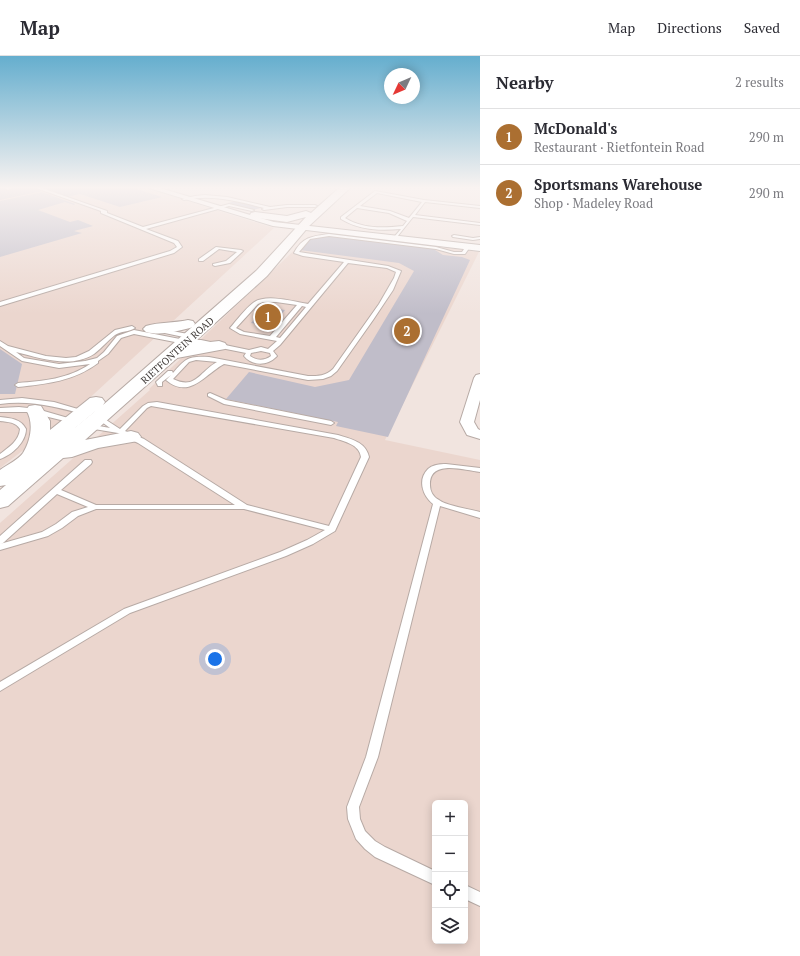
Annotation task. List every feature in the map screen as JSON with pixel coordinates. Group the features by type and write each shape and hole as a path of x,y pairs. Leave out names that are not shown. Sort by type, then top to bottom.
{"main road":[{"path":"276,230 283,238"},
{"name":"RIETFONTEIN ROAD","path":"183,339 293,230"},
{"name":"RIETFONTEIN ROAD","path":"0,501 42,457 262,273 295,230"},
{"path":"221,351 183,339 151,339 145,330 175,328 183,339 193,349 221,351"},
{"path":"35,410 40,418 42,457 126,434"},
{"name":"RIETFONTEIN ROAD","path":"0,480 42,457"}],"street":[{"path":"348,230 471,243"},
{"path":"354,230 471,243 480,247"},
{"path":"480,378 466,422 472,432 480,435"}],"lane":[{"path":"0,304 172,252 180,247 176,242 149,230"},
{"path":"397,236 402,230"},
{"path":"221,351 250,367 308,378 332,374 382,302 399,274 396,269 392,267 303,255 296,252 309,238 326,235 436,248 458,254 463,253 471,243 480,238"},
{"path":"454,236 471,243"},
{"path":"201,260 218,248 241,251 228,262 215,264"},
{"path":"269,351 281,340 347,261"},
{"path":"281,340 242,333 233,328 256,303 260,301 276,300 309,306"},
{"path":"272,338 300,305"},
{"path":"8,348 42,357 62,359 72,358 86,355 118,330 126,328 145,330"},
{"path":"18,385 71,377 89,368 104,356 119,337 145,330"},
{"path":"0,343 22,359 59,366 86,363 104,356"},
{"path":"192,360 187,361 169,380 180,384 193,385 211,368 221,351"},
{"path":"160,385 159,382 180,362 203,358 221,351 269,351 274,356 271,359 264,361 255,361 247,356 250,352"},
{"path":"250,367 255,361"},
{"path":"210,395 224,402 331,423"},
{"path":"0,402 12,400 36,401 126,434 244,507"},
{"path":"0,688 127,610 283,554 310,542 332,529 365,457 364,450 349,441 336,436 157,404 150,404 145,407 126,434"},
{"path":"0,410 24,408 86,419 126,434"},
{"path":"0,419 15,421 21,424 23,429 23,434 15,446 0,457"},
{"path":"0,541 88,462"},
{"path":"480,470 450,465 434,468 427,474 426,481 427,491 432,499 438,503 480,515"},
{"path":"56,491 95,507"},
{"path":"432,877 380,852 370,845 360,835 354,819 353,807 372,757 438,503"},
{"path":"0,547 45,534 75,514 95,507 244,507 332,529"},
{"path":"468,893 480,899"}],"shaded area":[{"path":"0,230 272,230 82,405 0,468"},
{"path":"329,233 479,252 385,440 480,460 480,956 0,956 0,523 150,390 149,389 308,237"}],"building":[{"path":"0,230 78,230 74,231 82,233 0,257"},
{"path":"330,235 432,248 443,255 462,257 470,260 388,437 336,426 338,422 226,399 249,372 315,387 349,380 414,271 399,263 300,250 313,237"},
{"path":"265,307 285,310 272,326 251,323"},
{"path":"0,349 22,364 15,394 0,394"}],"place":[{"name":"McDonald's","path":"268,317"},
{"name":"Sportsmans Warehouse","path":"407,331"}]}
